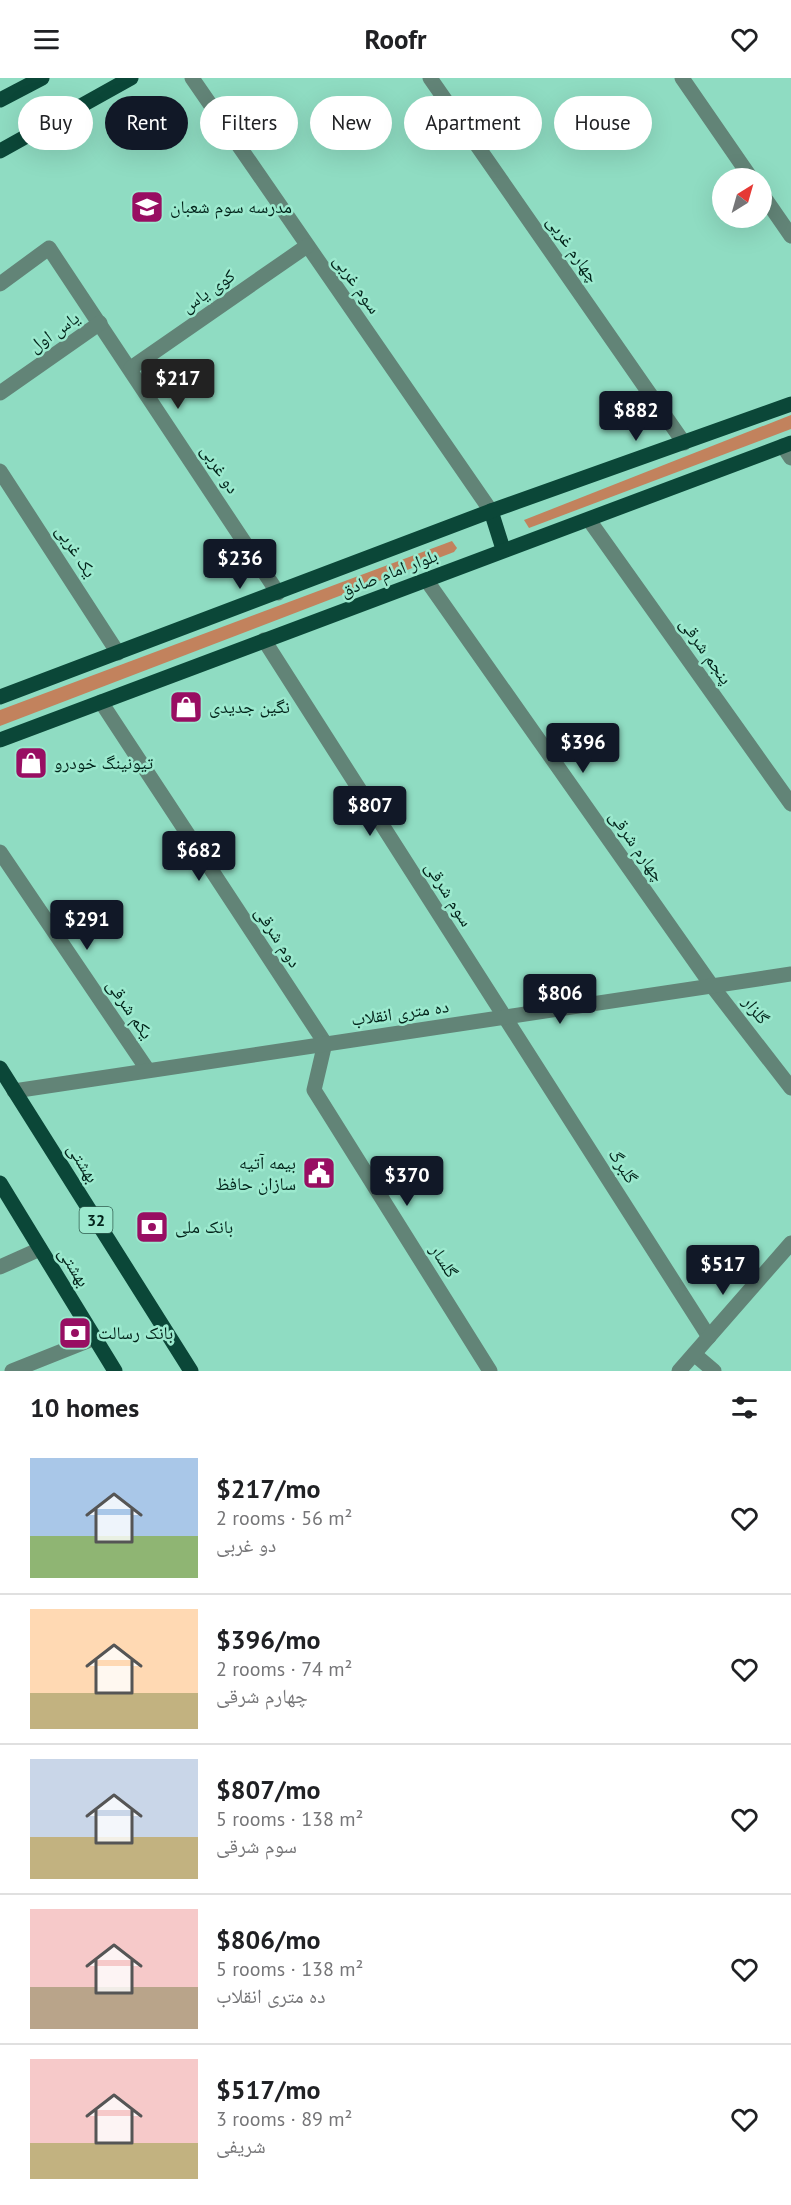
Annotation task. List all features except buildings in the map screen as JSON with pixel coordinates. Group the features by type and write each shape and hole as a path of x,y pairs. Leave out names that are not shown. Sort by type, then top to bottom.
{"main road":[{"path":"0,100 42,78"},
{"path":"0,151 131,78"},
{"name":"بلوار امام صادق","path":"0,697 491,511 791,404"},
{"name":"بلوار امام صادق","path":"0,740 427,581 503,549 788,449"},
{"path":"491,511 503,549"},
{"name":"بهشتى","path":"0,1068 191,1371"},
{"name":"بهشتی","path":"0,1183 115,1371"}],"street":[{"name":"سوم غربی","path":"192,78 491,511"},
{"name":"چهارم غربی","path":"430,78 684,443"},
{"path":"682,78 745,168"},
{"path":"772,208 791,236"},
{"name":"کوی یاس","path":"131,369 307,246"},
{"name":"دو غربی","path":"0,284 49,248 278,593"},
{"name":"یاس اول","path":"0,393 100,323"},
{"name":"یک غربی","path":"0,471 118,653"},
{"name":"پنجم شرقی","path":"589,520 791,804"},
{"name":"چهارم شرقی","path":"427,581 712,986"},
{"name":"سوم شرقی","path":"264,640 503,1017"},
{"name":"دوم شرقی","path":"101,702 325,1043"},
{"name":"یکم شرقی","path":"0,852 147,1070"},
{"name":"ده متری انقلاب","path":"14,1091 791,974"},
{"name":"گلزار","path":"712,986 791,1088"},
{"name":"گلبرگ","path":"503,1017 710,1337"},
{"name":"گلسار","path":"325,1043 314,1090 490,1371"},
{"path":"679,1371 791,1243"},
{"path":"0,1267 40,1250"},
{"path":"12,1371 95,1338"},
{"path":"694,1354 714,1371"}],"shaded area":[{"path":"791,415 791,429 529,528 524,520"},
{"path":"452,541 457,548 454,552 0,726 0,710"}],"place":[{"name":"مدرسه سوم شعبان","path":"147,207"},
{"name":"نگین جدیدی","path":"186,707"},
{"name":"تیونینگ خودرو","path":"31,763"},
{"name":"بیمه آتیه سازان حافظ","path":"319,1173"},
{"name":"بانک ملی","path":"152,1227"},
{"name":"بانک رسالت","path":"75,1333"}]}
